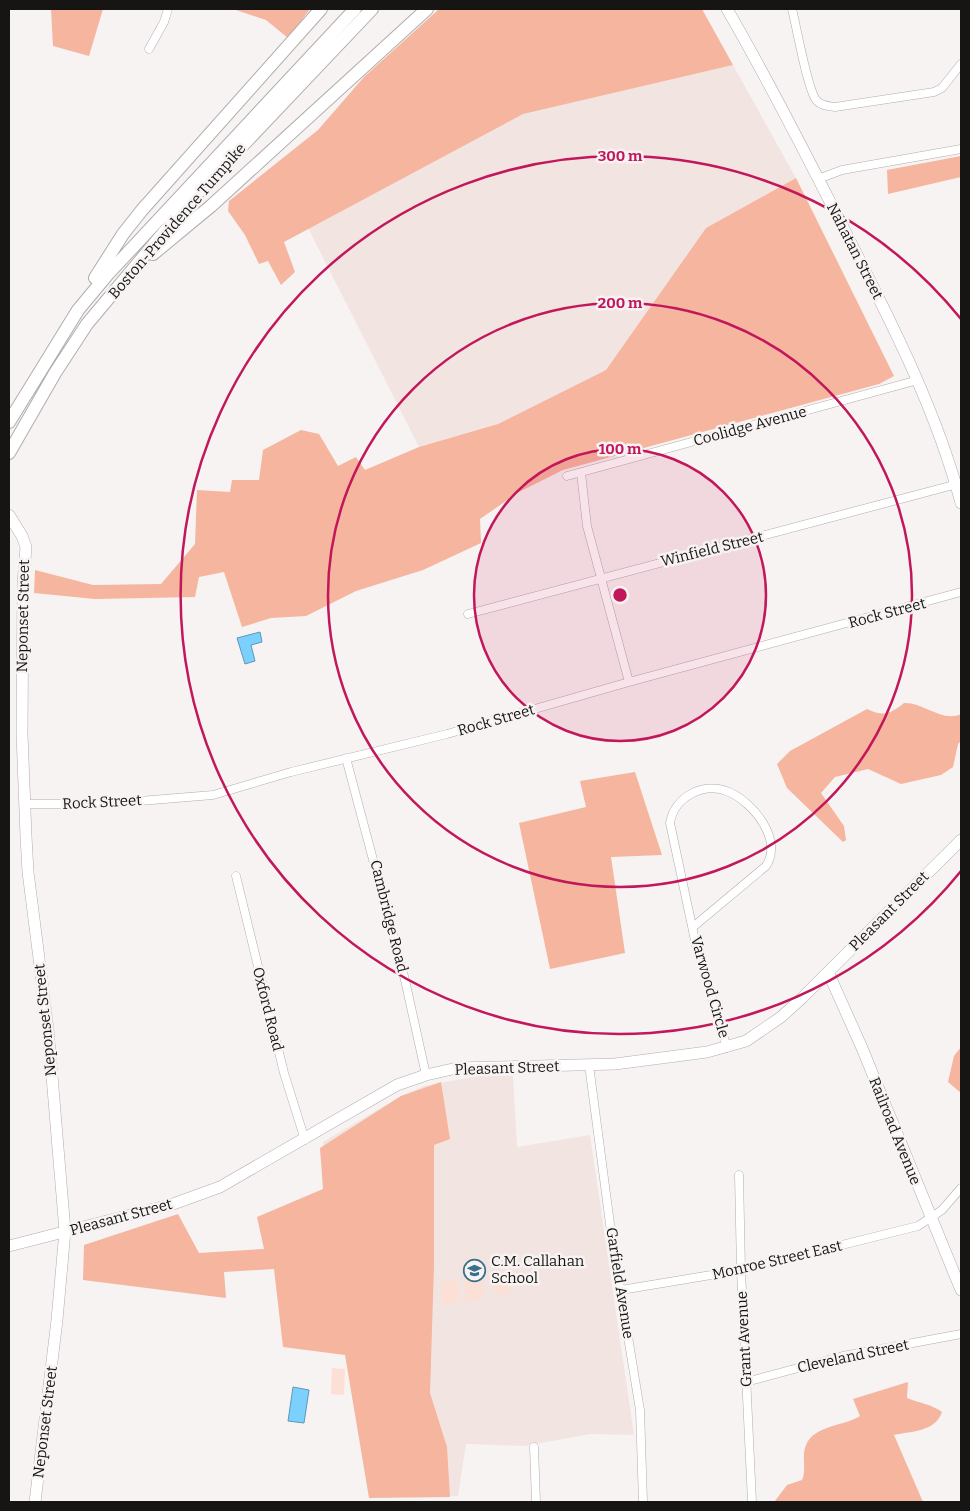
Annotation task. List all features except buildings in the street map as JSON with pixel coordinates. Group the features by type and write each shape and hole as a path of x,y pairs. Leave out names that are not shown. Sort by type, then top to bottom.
{"main road":[{"path":"78,310 123,234 142,210 321,9"},
{"name":"Boston-Providence Turnpike","path":"10,418 78,310 147,229 355,9"},
{"name":"Boston-Providence Turnpike","path":"9,453 55,373 87,324 126,276 192,199 372,9"},
{"path":"126,276 211,206 428,9"}],"street":[{"path":"149,48 164,22 168,9"},
{"name":"Nahatan Street","path":"727,9 766,76 897,333 959,483 961,503"},
{"path":"792,9 810,86 815,100 825,106 835,107 934,92 942,88 961,64"},
{"path":"818,179 842,170 961,149"},
{"name":"Coolidge Avenue","path":"567,476 918,380"},
{"path":"581,472 587,526 628,682"},
{"name":"Winfield Street","path":"468,614 600,578 767,536 959,483"},
{"name":"Neponset Street","path":"9,515 22,536 26,547 23,583 22,669 24,804 28,872 48,1029 65,1231 58,1320 35,1502"},
{"path":"9,529 22,536"},
{"name":"Rock Street","path":"24,804 103,804 213,795 346,758 447,734 628,682 961,592"},
{"name":"Cambridge Road","path":"346,758 400,961 426,1075"},
{"name":"Varwood Circle","path":"693,927 766,866 771,858 772,849 768,832 752,810 728,791 715,788 688,794 678,802 671,814 672,840 693,927 727,1048"},
{"name":"Pleasant Street","path":"9,1246 173,1204 220,1187 397,1086 426,1075 457,1068 589,1065 663,1059 727,1048 746,1041 776,1022 961,840"},
{"name":"Oxford Road","path":"236,876 284,1072 305,1140"},
{"name":"Railroad Avenue","path":"828,972 862,1048 961,1290"},
{"name":"Garfield Avenue","path":"589,1065 640,1410 643,1502"},
{"name":"Grant Avenue","path":"739,1175 741,1270 752,1502"},
{"path":"931,1219 961,1188"},
{"name":"Monroe Street East","path":"621,1290 741,1270 901,1230 931,1219"},
{"name":"Cleveland Street","path":"746,1382 844,1356 961,1334"},
{"path":"534,1447 536,1502"}],"shaded area":[{"path":"51,9 103,9 89,56 53,46"},
{"path":"233,9 310,9 288,38 266,20"},
{"path":"439,9 702,9 733,65 523,114 284,242 295,272 281,285 268,261 259,264 245,235 228,211 229,201 318,130 364,77"},
{"path":"733,65 796,178 706,228 606,370 498,424 419,447 308,228 523,113"},
{"path":"961,156 961,177 888,194 887,170"},
{"path":"796,178 894,376 879,384 563,470 519,492 480,519 481,543 423,570 356,591 306,616 271,618 242,627 224,572 199,577 195,597 95,599 34,593 35,570 93,585 161,584 195,544 197,490 230,492 232,480 259,480 263,450 301,430 319,434 338,466 356,457 365,470 419,447 498,424 606,370 706,228"},
{"path":"904,703 947,716 961,714 961,741 958,744 953,767 941,775 901,784 868,769 835,777 821,793 844,826 846,840 843,842 787,788 777,764 790,751 867,709 882,714 895,710"},
{"path":"635,772 662,855 611,857 625,953 550,969 519,823 586,807 580,781"},
{"path":"961,1047 961,1093 948,1082 954,1056"},
{"name":"C.M. Callahan School","path":"478,1076 513,1076 517,1147 590,1135 634,1435 590,1434 525,1446 466,1444 458,1496 371,1494 323,1142 401,1096 424,1086"},
{"path":"441,1082 450,1139 434,1145 434,1265 430,1393 447,1447 450,1497 369,1498 345,1355 283,1347 274,1269 224,1272 226,1298 83,1280 84,1245 178,1214 199,1253 264,1249 257,1217 323,1189 320,1148 401,1096"},
{"path":"507,1274 509,1291 506,1294 497,1294 493,1290 493,1278"},
{"path":"481,1277 484,1298 467,1301 464,1279"},
{"path":"457,1280 460,1302 443,1304 440,1282"},
{"path":"332,1368 345,1369 344,1395 331,1394"},
{"path":"908,1382 907,1398 929,1405 942,1412 939,1419 922,1430 894,1435 923,1502 775,1501 787,1485 802,1480 804,1454 810,1438 816,1433 860,1416 853,1399"}],"water":[{"path":"260,632 262,642 251,645 255,661 245,664 237,638"},
{"path":"293,1387 309,1390 304,1423 288,1421"}],"place":[{"name":"C.M. Callahan School","path":"475,1270"}]}
